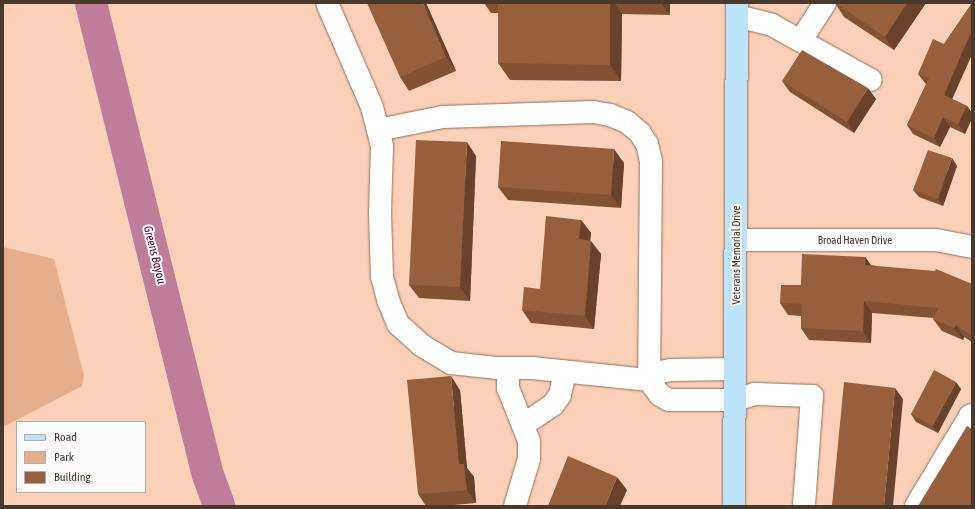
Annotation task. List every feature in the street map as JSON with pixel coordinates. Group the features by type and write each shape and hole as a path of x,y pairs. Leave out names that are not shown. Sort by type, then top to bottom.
{"main road":[{"name":"Veterans Memorial Drive","path":"734,506 737,9"}],"street":[{"path":"327,3 372,108 382,146 380,213 382,277 388,300 398,324 421,345 451,363 508,368 532,368 649,380 660,372 671,370 735,369"},
{"path":"802,40 825,3"},
{"path":"737,9 802,40 871,80"},
{"path":"378,130 443,116 594,112 610,115 628,122 640,134 647,144 650,161 649,380 660,395 669,400 735,400 755,394 812,396 804,506"},
{"name":"Broad Haven Drive","path":"736,240 936,240 972,247"},
{"path":"508,368 508,388 529,441 529,459 515,506"},
{"path":"523,425 539,416 553,405 560,395 565,372"},
{"path":"916,506 972,415"}],"green space":[{"path":"3,247 54,259 84,376 82,386 3,427"}],"building":[{"path":"367,3 423,3 446,57 400,77"},
{"path":"498,3 610,3 610,65 498,63"},
{"path":"835,3 907,3 885,37"},
{"path":"972,3 972,35 970,34 944,95 967,106 958,124 943,117 934,138 907,125 929,78 918,74 933,39 944,44"},
{"path":"802,50 868,88 847,122 782,81"},
{"path":"416,140 467,142 460,287 409,285"},
{"path":"501,141 614,149 611,195 498,187"},
{"path":"928,150 952,158 938,199 913,190"},
{"path":"546,216 581,220 579,239 591,241 585,316 522,310 524,287 540,289"},
{"path":"802,254 865,257 865,265 935,271 936,269 972,284 972,336 956,325 954,328 933,319 938,308 864,301 863,331 801,328 802,304 780,303 781,285 801,285"},
{"path":"934,370 956,382 933,426 911,414"},
{"path":"451,376 459,464 464,464 467,490 418,494 407,380"},
{"path":"844,382 895,388 884,506 832,506"},
{"path":"967,426 972,429 972,506 918,506"},
{"path":"568,456 617,477 605,506 548,506"}],"waterway":[{"name":"Greens Bayou","path":"91,3 208,475 219,506"}]}
